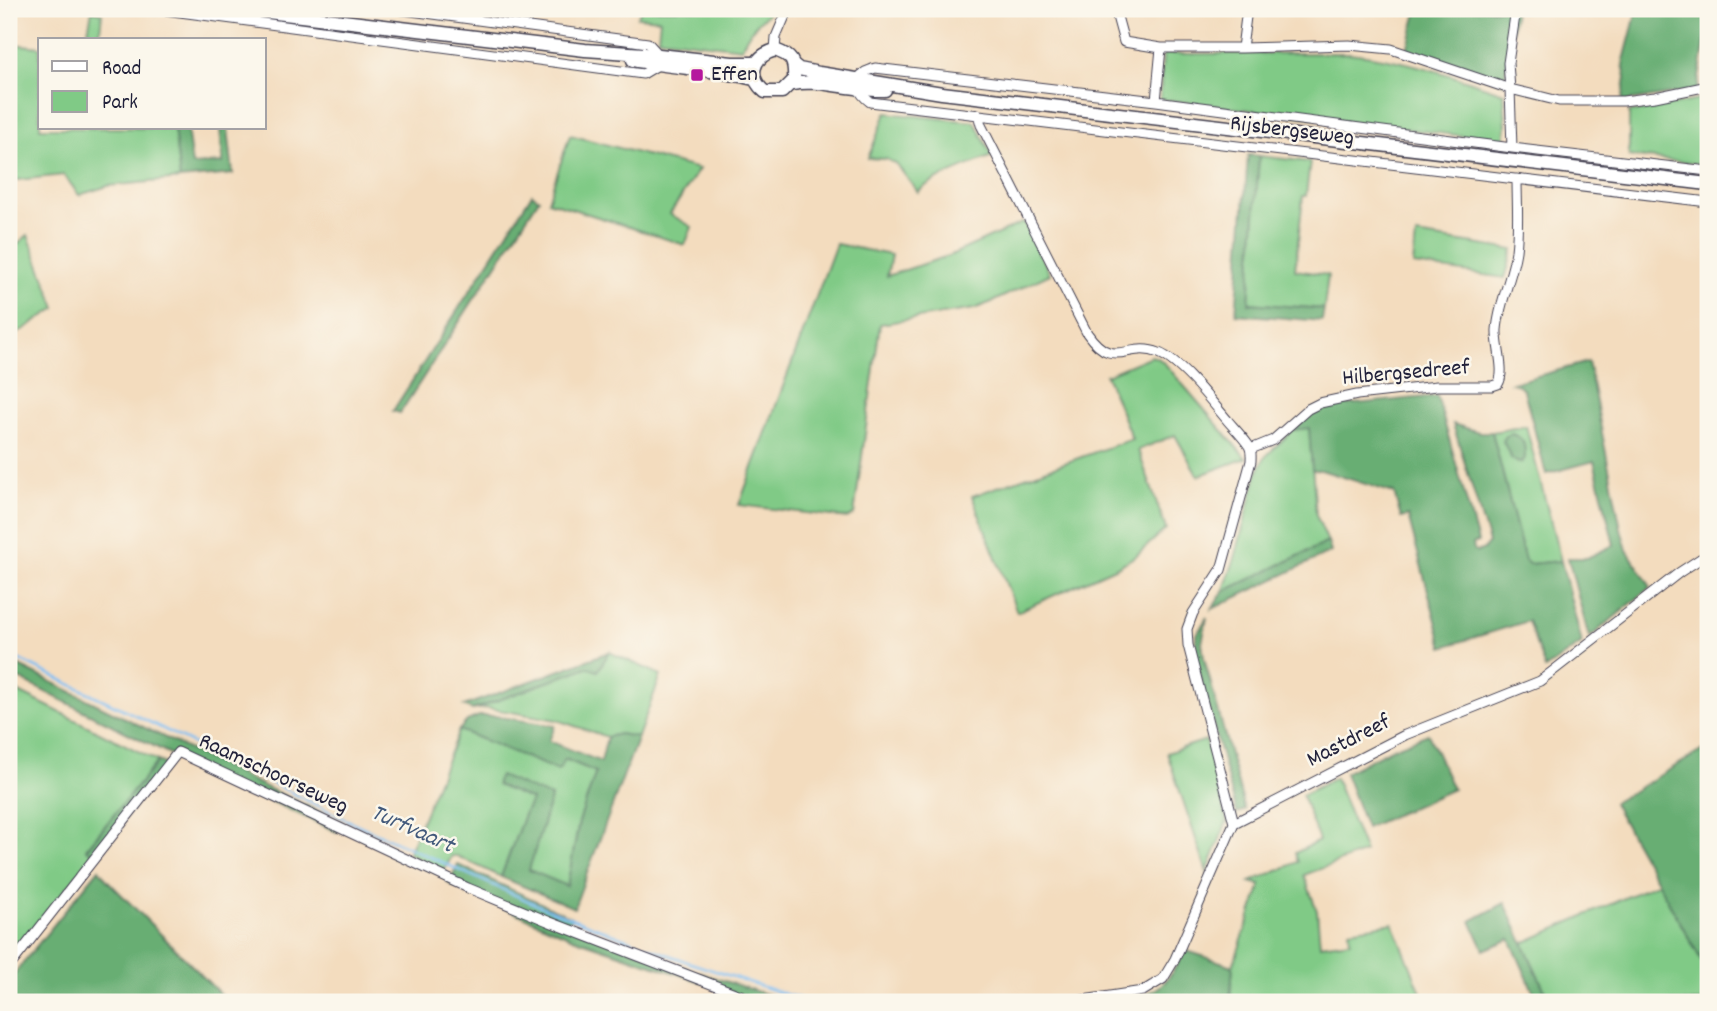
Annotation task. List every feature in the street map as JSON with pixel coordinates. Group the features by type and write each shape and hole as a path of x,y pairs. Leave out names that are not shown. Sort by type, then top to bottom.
{"main road":[{"path":"243,9 658,60 754,79"},
{"path":"775,50 790,58 794,65 794,80 782,92 765,92 758,87 754,71 761,56 775,50"},
{"path":"658,60 756,63"},
{"name":"Rijsbergseweg","path":"794,65 799,69 858,84"},
{"name":"Rijsbergseweg","path":"792,84 858,84 942,93 1708,184"}],"street":[{"path":"157,9 643,74 658,60 648,43 396,9"},
{"path":"775,50 776,37 788,9"},
{"path":"1115,9 1124,42 1161,48 1349,44 1391,49 1510,89 1559,101 1623,101 1708,86"},
{"path":"1242,48 1247,9"},
{"path":"1512,148 1507,63 1516,9"},
{"path":"1156,101 1161,48"},
{"name":"Rijsbergseweg","path":"1708,171 875,68 863,73 858,84 862,96 870,102 1708,202"},
{"path":"978,114 987,137 1094,342 1110,353 1120,354 1145,349 1167,357 1203,391 1251,449 1251,461 1222,570 1193,614 1187,629 1188,645 1234,822 1175,959 1163,979 1143,991 1070,1002"},
{"name":"Hilbergsedreef","path":"1251,449 1273,440 1308,409 1320,403 1357,395 1423,387 1492,386 1501,381 1497,349 1498,320 1516,253 1517,180"},
{"name":"Mastdreef","path":"1234,822 1405,735 1540,681 1680,572 1708,556"},
{"name":"Raamschoorseweg","path":"9,967 178,752 480,893 758,1002"}],"green space":[{"path":"9,9 17,9 12,44 38,47 38,130 174,130 180,179 108,186 79,195 64,175 9,181"},
{"path":"642,9 772,9 751,31 742,48 658,38 660,19 637,17"},
{"path":"1418,9 1515,9 1504,83 1406,53"},
{"path":"1635,9 1708,9 1697,90 1622,102 1626,77 1623,64"},
{"path":"92,11 102,13 99,38 86,38"},
{"path":"1349,53 1408,63 1504,93 1504,141 1160,99 1163,54"},
{"path":"1708,98 1708,165 1629,156 1629,112"},
{"path":"886,113 975,122 992,156 942,177 918,192 896,164 886,159 868,158"},
{"path":"174,130 187,130 192,165 223,163 220,130 228,130 233,174 180,179"},
{"path":"570,135 699,169 670,214 692,227 685,245 548,201"},
{"path":"1248,155 1259,156 1249,303 1324,309 1322,321 1236,314"},
{"path":"1259,156 1310,162 1306,196 1303,196 1295,270 1328,275 1324,309 1249,303"},
{"path":"532,194 539,199 400,413 393,411"},
{"path":"1024,222 1050,274 974,309 880,324 854,515 848,518 739,505 836,244 891,255 887,276 951,255"},
{"path":"28,235 56,308 9,339 9,251"},
{"path":"1416,235 1513,250 1505,278 1413,265"},
{"path":"1151,356 1166,365 1246,458 1198,476 1175,435 1138,450 1166,529 1137,555 1119,566 1017,612 972,496 1132,439 1106,375"},
{"path":"1588,362 1621,529 1627,550 1651,587 1589,638 1568,558 1587,558 1614,545 1594,461 1546,474 1524,390 1512,383"},
{"path":"1437,396 1478,542 1473,544 1474,550 1477,552 1484,549 1489,543 1453,424 1479,432 1492,432 1525,561 1529,564 1561,561 1582,643 1545,669 1528,621 1443,647 1408,516 1401,518 1394,493 1321,470 1312,470 1309,428 1293,430 1311,415 1324,409"},
{"path":"1526,426 1561,561 1529,564 1525,561 1492,432"},
{"path":"1309,427 1316,515 1328,542 1223,592 1258,471 1265,457 1293,430"},
{"path":"1512,434 1523,443 1525,458 1522,462 1518,463 1511,458 1503,441 1506,436"},
{"path":"1328,542 1331,552 1212,609 1223,592"},
{"path":"1207,617 1202,643 1204,658 1245,810 1237,814 1195,658 1196,636"},
{"path":"609,652 661,675 638,737 619,734 607,737 557,720 487,708 472,710 587,667 598,671"},
{"path":"609,652 598,671 587,667 472,710 464,706"},
{"path":"9,661 342,823 337,832 174,756 9,674"},
{"path":"9,687 158,761 87,848 95,854 9,959"},
{"path":"479,716 555,726 549,741 601,762 607,737 619,734 638,737 574,908 501,877 532,800 497,785 497,781 500,776 551,797 529,870 567,886 579,822 596,772 565,759 557,770 459,730 467,721"},
{"path":"459,730 557,770 564,759 596,772 579,822 567,886 528,871 551,797 497,785 532,799 501,877 457,856 452,856 444,871 408,854"},
{"path":"1428,734 1453,789 1366,828 1345,773 1393,748"},
{"path":"1206,740 1227,821 1207,872 1167,753"},
{"path":"1708,747 1708,972 1613,803"},
{"path":"158,761 167,765 95,854 86,849"},
{"path":"1335,778 1365,852 1304,875 1317,911 1320,945 1350,941 1349,930 1393,923 1422,995 1394,1002 1230,1002 1233,966 1261,885 1250,882 1298,862 1295,853 1319,841 1302,795"},
{"path":"458,865 571,917 568,926 790,1002 760,1002 573,938 448,883"},
{"path":"99,869 228,1002 9,1002 9,980"},
{"path":"1658,883 1708,972 1708,1002 1550,1002 1523,943"},
{"path":"1505,903 1550,1002 1538,1002 1510,939 1484,950 1471,921"},
{"path":"1184,950 1233,966 1230,1002 1105,1002 1154,990 1170,976"}],"waterway":[{"name":"Turfvaart","path":"9,655 347,820 542,907 685,961 815,1002"}],"place":[{"name":"Effen","path":"697,75"}]}
